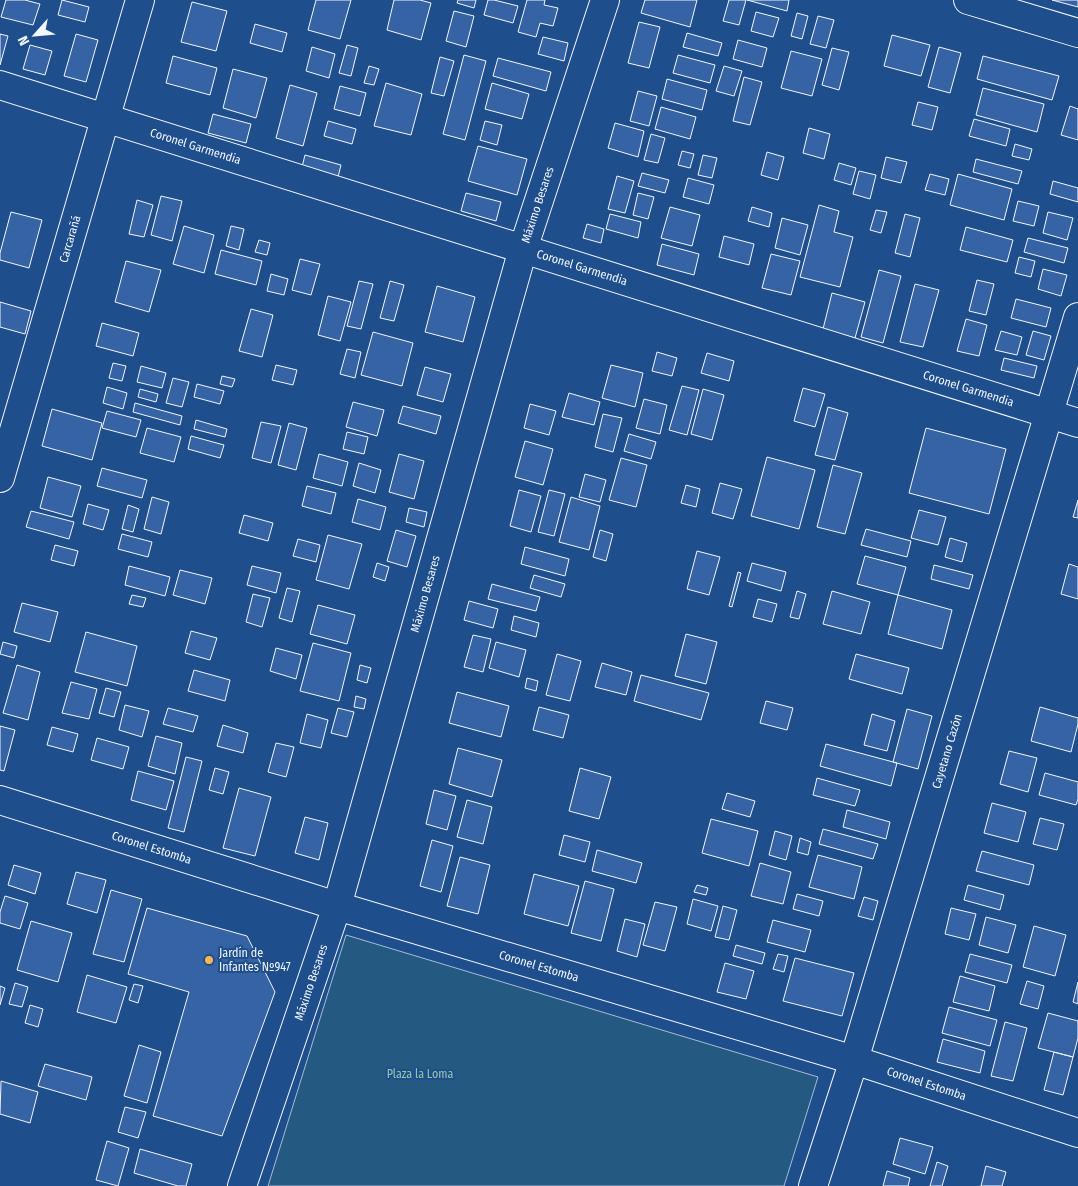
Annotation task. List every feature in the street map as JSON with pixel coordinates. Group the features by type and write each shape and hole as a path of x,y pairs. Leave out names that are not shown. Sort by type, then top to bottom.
{"street":[{"name":"Carcarañá","path":"0,478 140,0"},
{"name":"Máximo Besares","path":"242,1186 337,906 523,249 605,0"},
{"path":"968,0 1078,33"},
{"name":"Coronel Garmendia","path":"0,85 1078,423"},
{"name":"Cayetano Cazón","path":"813,1186 854,1060 1078,317"},
{"name":"Coronel Estomba","path":"0,800 337,906 854,1060 1078,1133"}],"green space":[{"name":"Plaza la Loma","path":"346,935 818,1077 784,1186 268,1186"}],"building":[{"path":"6,0 25,0 40,4 33,25 1,17"},
{"path":"62,0 89,7 85,22 58,15"},
{"path":"316,0 351,0 340,39 308,30"},
{"path":"394,0 420,0 431,3 421,40 387,30"},
{"path":"458,0 476,0 474,8 457,3"},
{"path":"488,0 518,6 513,23 484,15"},
{"path":"527,0 545,0 544,5 558,8 553,26 540,23 536,37 518,32"},
{"path":"645,0 697,0 690,27 641,13"},
{"path":"729,0 746,0 739,25 723,21"},
{"path":"747,0 789,0 787,11"},
{"path":"1052,0 1078,0 1078,7"},
{"path":"192,2 227,11 216,51 181,42"},
{"path":"454,11 474,16 466,47 446,41"},
{"path":"756,12 779,18 773,37 751,31"},
{"path":"797,13 808,16 802,39 791,36"},
{"path":"818,16 834,20 826,48 810,44"},
{"path":"639,22 660,27 649,68 628,63"},
{"path":"255,24 287,33 282,52 250,43"},
{"path":"687,33 722,43 718,56 683,47"},
{"path":"0,34 8,36 0,65"},
{"path":"76,34 98,40 86,82 64,76"},
{"path":"892,35 930,45 921,76 884,66"},
{"path":"543,37 568,43 564,61 538,54"},
{"path":"738,40 767,48 762,67 733,59"},
{"path":"30,45 52,51 45,75 23,69"},
{"path":"347,45 358,48 351,76 339,73"},
{"path":"312,47 335,54 329,78 306,71"},
{"path":"939,47 961,53 950,93 928,87"},
{"path":"832,48 849,52 839,90 822,85"},
{"path":"791,51 822,59 812,96 781,88"},
{"path":"464,55 486,61 465,140 443,134"},
{"path":"678,55 715,65 710,83 673,73"},
{"path":"173,56 217,68 210,95 166,83"},
{"path":"983,56 1059,76 1052,100 977,79"},
{"path":"440,57 454,61 444,96 431,93"},
{"path":"498,58 551,72 546,91 493,76"},
{"path":"369,66 379,69 374,85 364,83"},
{"path":"724,66 742,71 734,96 716,91"},
{"path":"233,69 267,78 256,118 223,108"},
{"path":"744,77 762,82 750,125 733,121"},
{"path":"667,79 707,90 702,110 662,99"},
{"path":"386,83 422,94 411,135 374,126"},
{"path":"492,83 529,94 522,119 485,109"},
{"path":"290,85 317,93 303,146 276,138"},
{"path":"340,86 366,93 360,116 334,109"},
{"path":"983,88 1044,104 1037,132 976,115"},
{"path":"638,91 657,96 649,126 630,121"},
{"path":"918,102 938,107 932,130 912,125"},
{"path":"1070,106 1078,109 1078,140 1061,135"},
{"path":"661,107 696,117 690,139 655,129"},
{"path":"213,114 251,124 246,143 208,133"},
{"path":"974,119 1010,129 1006,146 969,136"},
{"path":"328,121 356,129 352,144 324,136"},
{"path":"485,121 502,125 497,145 480,140"},
{"path":"615,123 644,131 638,157 608,148"},
{"path":"809,128 830,134 824,159 803,153"},
{"path":"651,134 665,138 658,163 644,160"},
{"path":"1015,144 1032,149 1029,160 1012,156"},
{"path":"478,146 527,159 517,195 468,181"},
{"path":"682,151 694,154 690,168 678,165"},
{"path":"767,152 784,157 778,180 761,175"},
{"path":"305,155 341,165 337,181 301,171"},
{"path":"703,155 717,158 712,178 698,175"},
{"path":"886,157 907,162 901,183 881,178"},
{"path":"976,159 1022,171 1018,184 973,172"},
{"path":"839,163 856,168 851,185 834,180"},
{"path":"859,171 876,175 870,199 853,194"},
{"path":"642,173 669,180 665,193 638,186"},
{"path":"930,174 949,179 945,195 925,190"},
{"path":"958,174 1012,189 1004,220 950,205"},
{"path":"617,176 634,181 625,213 608,209"},
{"path":"688,178 714,185 709,204 683,197"},
{"path":"1053,181 1078,188 1078,202 1050,194"},
{"path":"466,193 501,202 496,221 461,211"},
{"path":"638,193 654,197 648,219 633,215"},
{"path":"161,196 182,201 172,241 151,235"},
{"path":"137,200 153,205 144,237 129,234"},
{"path":"1018,201 1039,206 1034,226 1013,221"},
{"path":"819,205 839,211 834,232 853,237 840,287 800,277"},
{"path":"670,207 700,215 692,246 661,238"},
{"path":"752,207 772,213 769,227 748,221"},
{"path":"876,210 887,212 881,233 870,230"},
{"path":"11,212 42,220 29,268 0,260 0,253"},
{"path":"1048,212 1073,218 1067,240 1043,233"},
{"path":"610,214 641,222 638,238 606,229"},
{"path":"905,214 920,218 910,257 895,253"},
{"path":"782,218 808,225 800,255 775,248"},
{"path":"587,224 604,229 601,243 583,238"},
{"path":"184,226 214,235 204,273 173,264"},
{"path":"231,226 244,229 239,250 226,246"},
{"path":"966,227 1013,240 1007,262 960,250"},
{"path":"724,236 754,244 749,265 719,257"},
{"path":"1028,238 1068,248 1064,263 1024,252"},
{"path":"259,240 270,243 267,255 255,252"},
{"path":"662,244 699,254 694,275 657,265"},
{"path":"221,250 262,261 256,285 215,274"},
{"path":"771,254 800,261 791,295 762,288"},
{"path":"1019,257 1035,261 1031,277 1015,273"},
{"path":"300,259 320,264 311,295 292,290"},
{"path":"126,261 161,270 149,312 115,302"},
{"path":"1043,269 1067,275 1061,296 1038,289"},
{"path":"879,270 901,276 883,343 861,337"},
{"path":"271,274 288,279 284,295 267,291"},
{"path":"977,280 994,284 986,315 969,311"},
{"path":"359,281 373,284 361,329 347,326"},
{"path":"390,281 404,285 394,321 380,318"},
{"path":"915,284 939,290 923,347 900,342"},
{"path":"437,286 475,297 463,342 425,332"},
{"path":"832,293 865,302 855,338 823,329"},
{"path":"328,296 351,302 340,341 318,335"},
{"path":"1016,299 1051,308 1046,327 1011,318"},
{"path":"0,302 31,311 25,334 0,327"},
{"path":"251,309 273,315 262,357 239,351"},
{"path":"966,319 987,325 979,356 957,351"},
{"path":"102,323 139,333 133,356 96,346"},
{"path":"1001,331 1022,337 1017,355 995,350"},
{"path":"1033,331 1051,336 1044,360 1026,355"},
{"path":"373,332 413,343 402,386 361,375"},
{"path":"347,349 361,352 355,378 340,374"},
{"path":"657,352 677,358 672,376 652,371"},
{"path":"707,353 734,361 729,381 701,373"},
{"path":"1004,358 1037,366 1034,378 1001,370"},
{"path":"113,363 126,366 122,381 109,378"},
{"path":"276,365 297,370 293,385 272,380"},
{"path":"611,365 643,373 635,407 602,398"},
{"path":"141,366 166,373 162,388 137,382"},
{"path":"425,367 451,374 443,402 417,395"},
{"path":"222,376 235,379 232,387 220,384"},
{"path":"173,378 189,382 182,407 166,403"},
{"path":"197,384 224,391 220,404 194,397"},
{"path":"682,386 699,390 687,435 669,430"},
{"path":"107,387 127,393 123,409 103,403"},
{"path":"803,388 825,394 815,427 794,421"},
{"path":"140,389 158,394 156,402 138,397"},
{"path":"703,389 724,395 712,440 691,434"},
{"path":"569,393 600,402 594,425 562,417"},
{"path":"644,399 667,405 660,434 636,428"},
{"path":"353,402 384,410 377,436 346,427"},
{"path":"135,403 182,416 180,425 133,412"},
{"path":"530,404 556,411 549,435 524,428"},
{"path":"403,406 441,416 436,434 398,423"},
{"path":"828,407 848,413 835,460 815,455"},
{"path":"52,409 102,423 92,460 42,446"},
{"path":"107,411 141,420 136,437 102,428"},
{"path":"603,414 622,418 613,452 595,447"},
{"path":"196,420 227,429 225,437 194,429"},
{"path":"261,422 281,426 271,463 252,458"},
{"path":"289,423 307,428 296,470 278,465"},
{"path":"147,428 181,437 174,462 140,453"},
{"path":"926,428 1006,449 989,514 909,493"},
{"path":"347,432 368,437 364,454 343,449"},
{"path":"629,434 656,442 651,459 624,451"},
{"path":"191,436 224,445 220,458 188,449"},
{"path":"525,441 553,449 543,485 515,477"},
{"path":"319,454 348,462 342,486 313,478"},
{"path":"399,454 424,461 414,499 389,492"},
{"path":"767,457 815,470 799,529 751,516"},
{"path":"621,458 647,465 636,507 609,500"},
{"path":"359,463 381,470 375,493 353,486"},
{"path":"833,465 862,473 845,534 817,527"},
{"path":"102,468 147,480 142,498 97,486"},
{"path":"585,474 606,480 600,502 579,497"},
{"path":"48,477 81,486 72,517 40,508"},
{"path":"720,483 742,489 733,519 712,513"},
{"path":"686,485 700,489 696,507 681,503"},
{"path":"307,486 336,493 331,514 302,506"},
{"path":"519,490 541,496 531,532 510,526"},
{"path":"549,490 565,494 554,536 538,532"},
{"path":"152,497 169,502 161,534 144,529"},
{"path":"571,497 600,506 589,550 559,542"},
{"path":"358,499 386,507 380,530 352,522"},
{"path":"1078,500 1078,518 1073,517"},
{"path":"88,504 109,510 103,530 83,524"},
{"path":"128,505 139,509 133,532 122,529"},
{"path":"409,508 427,512 424,527 406,522"},
{"path":"919,510 946,517 938,545 911,538"},
{"path":"31,511 74,522 69,539 26,527"},
{"path":"244,515 273,523 268,541 239,533"},
{"path":"866,529 911,541 907,557 861,545"},
{"path":"396,530 416,536 407,567 387,561"},
{"path":"600,530 613,534 606,561 593,557"},
{"path":"122,534 152,542 148,557 118,549"},
{"path":"328,535 362,544 349,589 316,580"},
{"path":"950,538 967,543 962,562 945,557"},
{"path":"298,539 320,545 316,562 293,556"},
{"path":"55,545 78,551 74,566 51,560"},
{"path":"525,547 569,559 565,576 521,564"},
{"path":"697,551 720,557 709,595 687,589"},
{"path":"865,556 906,567 898,595 857,584"},
{"path":"377,563 389,567 385,581 373,577"},
{"path":"752,563 786,572 781,591 747,581"},
{"path":"1069,564 1078,567 1078,599 1061,594"},
{"path":"934,565 973,575 969,589 931,579"},
{"path":"129,566 170,577 165,596 125,585"},
{"path":"252,566 281,573 276,593 247,585"},
{"path":"180,570 212,578 205,604 173,595"},
{"path":"738,572 741,573 732,607 729,606"},
{"path":"534,575 565,584 561,597 530,588"},
{"path":"492,584 540,597 536,611 488,599"},
{"path":"287,588 300,591 292,622 279,618"},
{"path":"797,591 806,594 799,619 790,617"},
{"path":"832,591 870,602 861,634 823,624"},
{"path":"253,594 270,598 262,627 246,622"},
{"path":"132,595 146,598 143,607 129,604"},
{"path":"898,595 952,610 942,649 888,634"},
{"path":"758,599 777,604 772,622 753,617"},
{"path":"469,601 498,609 493,628 464,620"},
{"path":"22,603 58,612 50,642 14,632"},
{"path":"318,605 355,615 347,644 310,634"},
{"path":"514,616 539,623 536,637 511,630"},
{"path":"191,631 217,638 210,660 185,653"},
{"path":"86,632 137,646 127,686 75,672"},
{"path":"686,634 717,642 706,684 675,676"},
{"path":"473,635 491,639 483,672 464,667"},
{"path":"3,642 17,646 14,658 0,654"},
{"path":"496,642 526,650 519,677 489,668"},
{"path":"313,643 351,653 339,701 300,691"},
{"path":"276,648 302,655 296,679 270,671"},
{"path":"557,654 581,661 570,701 546,695"},
{"path":"856,654 909,668 902,694 849,679"},
{"path":"602,663 632,672 626,695 595,687"},
{"path":"17,665 40,672 28,720 3,713"},
{"path":"360,665 371,668 367,683 357,680"},
{"path":"194,670 230,680 225,701 188,691"},
{"path":"641,675 709,693 701,720 634,701"},
{"path":"527,678 538,681 536,691 525,688"},
{"path":"71,682 97,689 89,719 62,713"},
{"path":"106,688 121,692 114,717 99,713"},
{"path":"457,692 509,706 501,737 449,723"},
{"path":"356,696 366,699 364,709 354,707"},
{"path":"766,701 793,708 787,730 760,723"},
{"path":"125,705 149,711 142,737 119,730"},
{"path":"539,707 569,715 563,738 533,730"},
{"path":"1040,707 1078,718 1071,752 1031,741"},
{"path":"168,708 198,716 193,732 163,724"},
{"path":"338,708 354,712 347,737 331,733"},
{"path":"907,709 932,716 918,769 893,762"},
{"path":"307,714 328,720 321,748 300,743"},
{"path":"872,714 895,721 887,751 864,745"},
{"path":"223,725 248,733 243,753 217,746"},
{"path":"0,726 15,730 4,771 0,770"},
{"path":"52,727 78,734 73,752 47,745"},
{"path":"156,736 182,743 175,774 148,766"},
{"path":"97,738 129,747 123,769 91,760"},
{"path":"276,743 294,747 286,777 268,772"},
{"path":"826,744 897,763 891,786 820,766"},
{"path":"458,748 502,760 492,797 449,784"},
{"path":"1009,751 1037,758 1028,792 1000,784"},
{"path":"186,757 202,761 184,832 168,828"},
{"path":"215,768 229,772 223,794 209,790"},
{"path":"580,768 611,777 599,819 569,811"},
{"path":"138,771 174,781 166,810 131,800"},
{"path":"1045,773 1078,782 1076,805 1039,795"},
{"path":"817,778 860,790 855,806 813,795"},
{"path":"239,788 271,797 255,856 223,848"},
{"path":"434,790 456,796 447,830 426,824"},
{"path":"727,793 755,801 750,817 722,809"},
{"path":"467,800 492,807 483,844 457,837"},
{"path":"992,803 1026,812 1018,842 984,833"},
{"path":"847,810 890,822 886,839 843,827"},
{"path":"305,817 328,823 319,860 295,853"},
{"path":"1040,818 1064,824 1057,850 1033,844"},
{"path":"711,819 758,831 749,866 702,853"},
{"path":"823,829 878,844 873,859 819,844"},
{"path":"775,831 792,836 786,860 769,855"},
{"path":"564,835 590,842 585,862 559,855"},
{"path":"800,838 811,842 808,855 797,852"},
{"path":"432,840 453,846 441,892 420,886"},
{"path":"597,850 642,863 636,883 592,871"},
{"path":"982,851 1034,865 1029,885 976,871"},
{"path":"818,855 862,867 854,899 809,887"},
{"path":"460,857 490,865 478,914 447,906"},
{"path":"760,863 791,872 783,904 751,896"},
{"path":"14,865 41,873 35,894 8,885"},
{"path":"76,872 106,880 97,913 67,904"},
{"path":"534,874 579,886 568,926 524,914"},
{"path":"585,881 614,889 601,941 571,933"},
{"path":"697,885 708,888 706,895 694,892"},
{"path":"968,885 1004,895 1000,910 964,900"},
{"path":"111,890 142,899 124,962 93,954"},
{"path":"797,894 823,901 819,916 793,909"},
{"path":"5,896 28,903 20,929 0,923 0,912"},
{"path":"864,897 878,901 873,920 858,916"},
{"path":"693,899 718,906 711,931 687,924"},
{"path":"655,902 677,907 665,951 643,945"},
{"path":"723,906 737,910 729,940 715,937"},
{"path":"147,908 247,936 275,992 222,1136 153,1116 189,992 128,974"},
{"path":"951,908 976,914 969,940 945,934"},
{"path":"986,917 1016,925 1008,953 979,945"},
{"path":"625,919 645,924 637,957 617,951"},
{"path":"773,920 811,930 805,952 767,942"},
{"path":"31,921 72,933 58,982 17,970"},
{"path":"1034,926 1066,935 1055,976 1023,967"},
{"path":"736,945 765,953 762,964 733,956"},
{"path":"778,954 788,956 784,972 773,969"},
{"path":"970,954 1012,965 1007,983 965,972"},
{"path":"795,958 854,973 842,1016 783,1001"},
{"path":"725,963 754,971 746,999 717,992"},
{"path":"87,975 127,987 116,1023 77,1012"},
{"path":"960,976 995,986 989,1011 953,1002"},
{"path":"1027,981 1044,986 1038,1009 1020,1004"},
{"path":"1078,982 1078,1004 1073,1002"},
{"path":"15,983 28,987 22,1007 9,1004"},
{"path":"134,984 143,986 138,1003 129,1000"},
{"path":"0,986 5,988 0,1005"},
{"path":"30,1005 43,1009 38,1027 25,1023"},
{"path":"949,1007 997,1020 990,1046 942,1033"},
{"path":"1048,1013 1078,1021 1078,1038 1073,1057 1038,1048"},
{"path":"1005,1022 1027,1028 1013,1081 991,1076"},
{"path":"943,1039 985,1051 980,1073 937,1062"},
{"path":"139,1045 161,1052 147,1103 124,1096"},
{"path":"1054,1052 1073,1057 1063,1095 1044,1090"},
{"path":"45,1064 92,1077 86,1100 38,1086"},
{"path":"1,1081 38,1092 30,1123 0,1114"},
{"path":"125,1107 146,1112 138,1138 118,1132"},
{"path":"900,1138 933,1147 925,1174 893,1164"},
{"path":"107,1141 129,1148 118,1186 96,1180"},
{"path":"140,1149 192,1164 186,1186 178,1186 134,1173"},
{"path":"937,1162 948,1166 942,1186 930,1186"},
{"path":"986,1166 1006,1172 1002,1186 981,1186"},
{"path":"887,1171 910,1178 908,1186 883,1186"}],"place":[{"name":"Jardín de Infantes Nº947","path":"209,960"}]}
